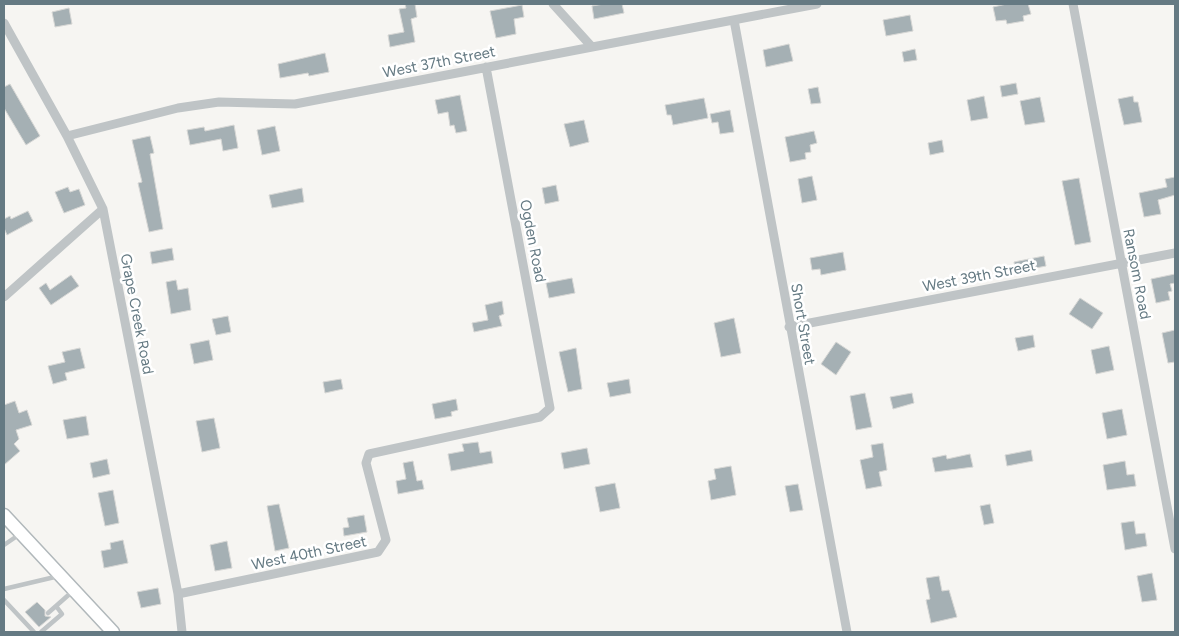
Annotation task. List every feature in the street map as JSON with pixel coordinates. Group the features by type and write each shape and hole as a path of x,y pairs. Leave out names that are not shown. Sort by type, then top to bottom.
{"main road":[{"path":"4,515 113,632"}],"street":[{"path":"553,4 592,47"},
{"name":"West 37th Street","path":"67,136 178,108 219,102 295,104 817,4"},
{"name":"Ransom Road","path":"1073,4 1175,549"},
{"name":"Short Street","path":"734,20 789,327 847,632"},
{"name":"Grape Creek Road","path":"4,23 67,136 103,209 178,594 182,632"},
{"name":"Ogden Road","path":"486,66 550,408 540,417"},
{"path":"4,297 103,209"},
{"name":"West 39th Street","path":"789,327 1175,253"},
{"name":"West 40th Street","path":"178,594 378,552 386,540 366,463 370,454 540,417"}],"lane":[{"path":"4,545 21,533"},
{"path":"4,589 60,576"},
{"path":"48,613 74,590"},
{"path":"4,600 32,630 36,624"},
{"path":"41,632 62,614 56,606"}],"building":[{"path":"405,4 415,4 417,17 411,19 415,42 390,47 388,35 404,32 399,9 406,8"},
{"path":"622,4 624,13 594,19 592,6"},
{"path":"1007,4 1028,4 1031,14 1023,16 1024,21 1007,24 1006,20 996,21 993,7"},
{"path":"522,5 524,17 514,19 516,34 496,38 490,11"},
{"path":"69,8 72,24 55,27 52,12"},
{"path":"910,15 913,31 886,36 883,20"},
{"path":"789,44 793,61 766,67 763,50"},
{"path":"915,49 917,60 904,62 902,52"},
{"path":"325,53 329,72 309,76 308,73 280,78 278,64"},
{"path":"1016,83 1018,94 1002,97 1000,86"},
{"path":"10,84 40,136 26,145 4,108 4,87"},
{"path":"818,87 821,103 811,104 808,89"},
{"path":"460,95 467,131 456,133 454,125 450,126 448,112 438,114 435,100"},
{"path":"984,96 988,118 971,121 967,100"},
{"path":"1133,96 1134,102 1138,102 1142,122 1124,125 1118,99"},
{"path":"1040,97 1045,122 1025,125 1020,101"},
{"path":"704,98 708,118 673,125 671,115 667,115 665,105"},
{"path":"730,110 734,132 720,134 718,122 712,123 710,114"},
{"path":"584,120 589,142 570,147 564,124"},
{"path":"234,125 238,148 223,151 221,139 190,145 187,130 204,127 205,131"},
{"path":"275,126 280,151 262,155 257,130"},
{"path":"814,131 817,143 810,145 811,152 805,153 806,159 790,162 785,137"},
{"path":"150,136 154,153 150,154 163,229 149,232 138,183 142,182 132,140"},
{"path":"942,140 944,152 930,155 928,143"},
{"path":"812,176 817,200 802,203 798,179"},
{"path":"1175,177 1175,195 1158,200 1161,214 1144,217 1139,193 1167,187 1165,179"},
{"path":"1079,178 1091,242 1075,245 1062,181"},
{"path":"556,185 559,201 545,204 542,188"},
{"path":"68,187 70,192 79,189 85,205 64,213 55,192"},
{"path":"302,188 304,202 272,208 269,195"},
{"path":"28,211 33,221 7,235 4,228 4,219 10,216 11,219"},
{"path":"172,248 174,260 152,264 150,252"},
{"path":"843,252 846,270 821,275 820,269 812,270 810,258"},
{"path":"1044,256 1046,266 1016,272 1014,262"},
{"path":"1175,274 1175,283 1170,284 1172,291 1168,292 1170,300 1156,303 1151,279"},
{"path":"71,275 79,286 51,305 39,288 46,283 50,290"},
{"path":"572,278 575,293 549,298 546,283"},
{"path":"176,280 178,290 188,288 191,310 171,314 166,282"},
{"path":"1080,298 1103,313 1092,329 1069,314"},
{"path":"502,301 504,314 499,316 502,326 474,332 472,323 488,320 485,305"},
{"path":"228,316 231,332 216,335 212,319"},
{"path":"734,318 741,353 721,357 714,323"},
{"path":"1175,330 1175,362 1168,363 1162,333"},
{"path":"1033,335 1035,347 1018,351 1015,338"},
{"path":"209,340 213,360 194,364 190,344"},
{"path":"836,342 851,352 836,375 821,364"},
{"path":"1109,346 1114,370 1096,374 1091,350"},
{"path":"80,348 85,368 65,373 67,380 53,384 48,366 65,362 62,352"},
{"path":"576,348 582,389 568,392 559,352"},
{"path":"341,379 343,389 325,393 323,382"},
{"path":"629,379 631,393 610,397 607,383"},
{"path":"865,393 872,427 856,430 850,396"},
{"path":"912,393 914,403 893,409 890,397"},
{"path":"456,399 458,410 451,412 452,416 435,419 432,404"},
{"path":"15,401 19,413 27,410 32,425 16,430 19,439 14,444 20,451 4,465 4,405"},
{"path":"1122,409 1127,435 1107,439 1102,413"},
{"path":"86,416 89,435 67,439 63,420"},
{"path":"214,418 220,448 202,452 196,421"},
{"path":"478,442 480,453 491,451 493,463 451,471 448,454 464,451 462,444"},
{"path":"883,443 887,470 879,472 882,486 866,489 860,460 873,457 871,445"},
{"path":"587,448 590,464 564,469 561,453"},
{"path":"1031,450 1033,461 1007,466 1005,455"},
{"path":"970,454 973,467 935,472 932,458 946,455 947,459"},
{"path":"107,459 110,474 93,478 90,463"},
{"path":"413,461 417,481 422,480 424,489 398,494 396,481 406,479 403,463"},
{"path":"1125,461 1127,475 1134,474 1136,486 1107,490 1103,465"},
{"path":"731,466 736,495 711,500 708,481 716,479 714,469"},
{"path":"615,483 620,508 600,512 595,487"},
{"path":"798,484 803,510 790,512 785,486"},
{"path":"113,490 119,523 105,526 98,493"},
{"path":"279,504 289,548 275,551 267,506"},
{"path":"990,504 994,523 984,525 980,506"},
{"path":"364,515 367,532 344,536 343,528 349,527 347,518"},
{"path":"1134,521 1136,534 1145,533 1147,546 1125,550 1121,523"},
{"path":"123,540 128,563 104,568 101,551 111,549 110,543"},
{"path":"227,541 232,568 215,571 210,545"},
{"path":"1152,573 1157,600 1142,602 1137,576"},
{"path":"939,576 942,591 949,590 957,617 931,623 926,600 930,599 926,578"},
{"path":"158,588 161,604 141,608 137,592"},
{"path":"37,602 45,610 45,616 51,617 39,627 25,612"}]}
